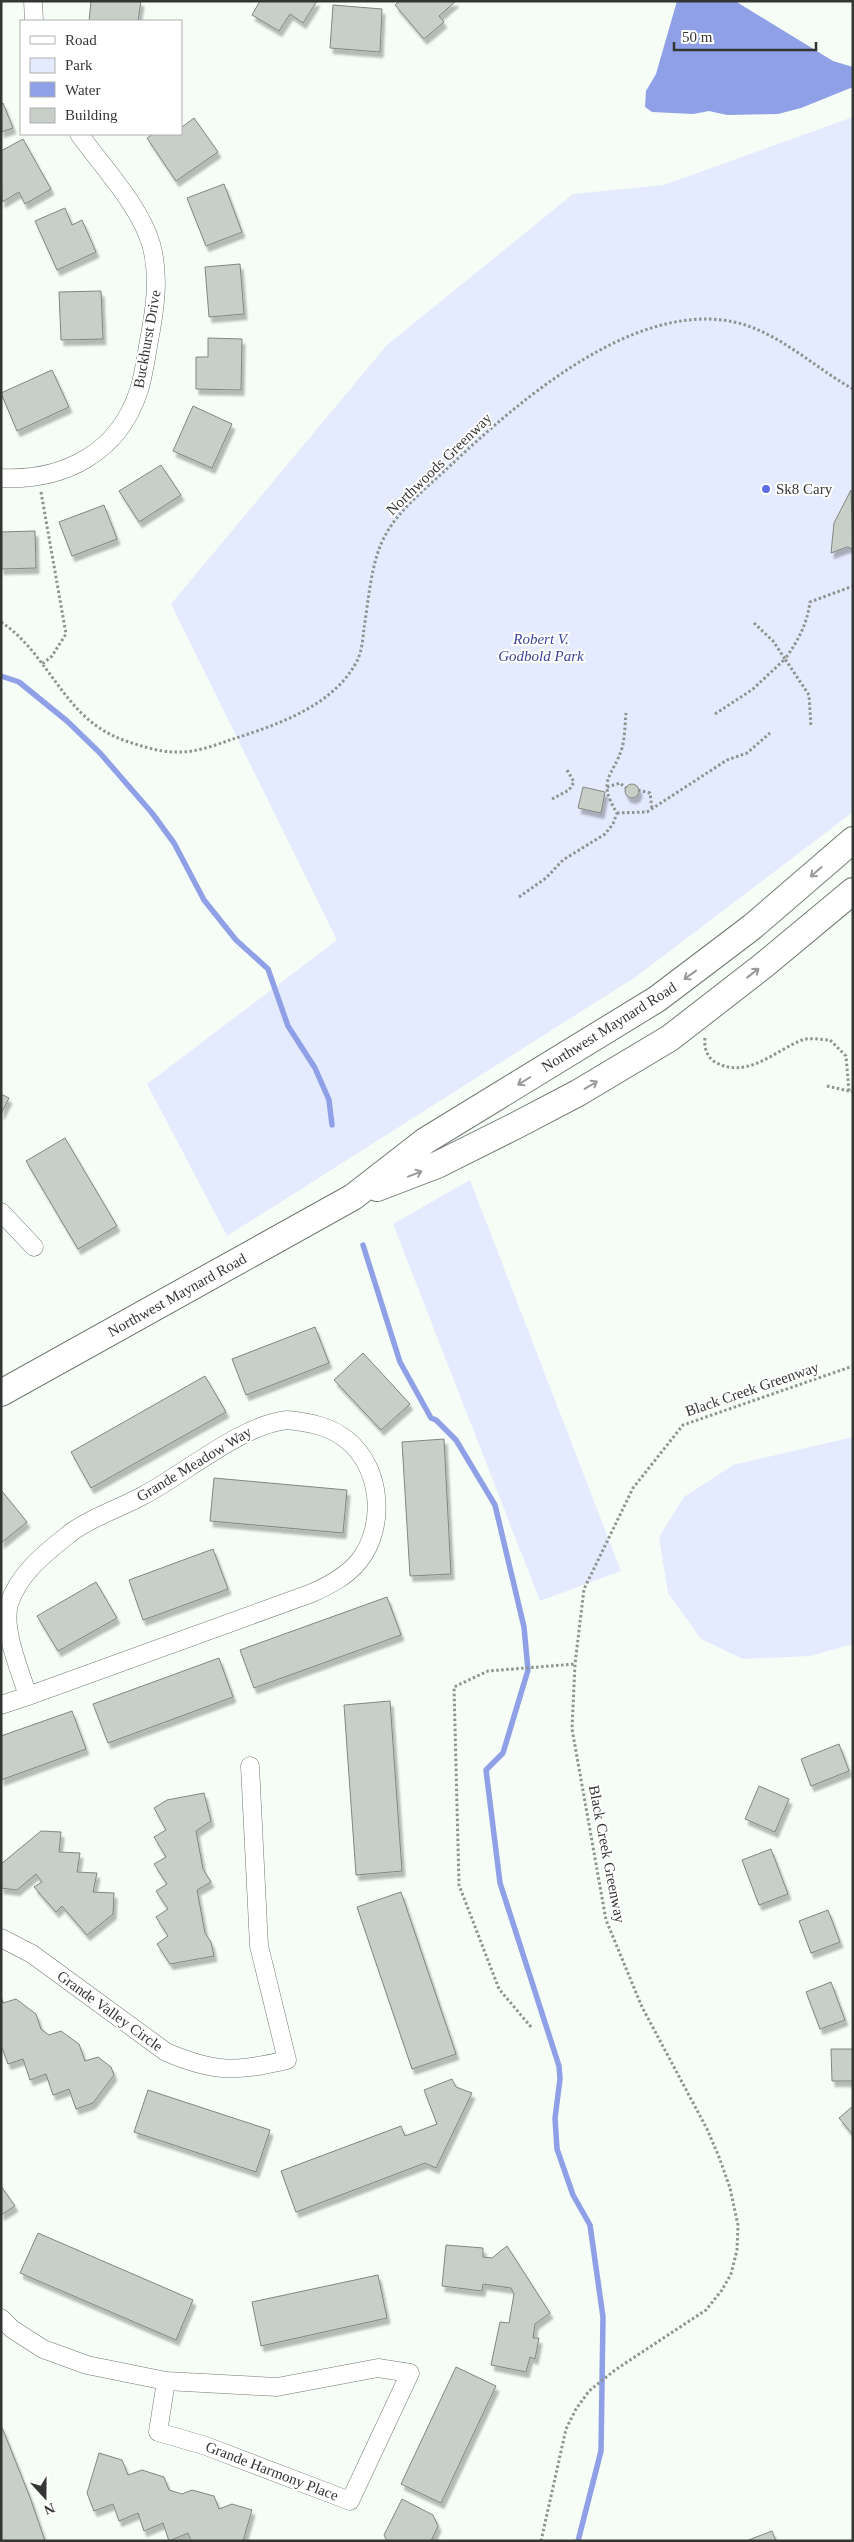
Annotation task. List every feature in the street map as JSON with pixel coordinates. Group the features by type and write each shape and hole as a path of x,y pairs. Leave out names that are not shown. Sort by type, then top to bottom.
{"main road":[{"name":"Northwest Maynard Road","path":"353,1197 425,1140 657,999 752,927 853,840"},
{"name":"Northwest Maynard Road","path":"1,1394 353,1197 437,1165 578,1093 670,1038 764,965 853,891"}],"street":[{"path":"33,1 34,20"},
{"name":"Buckhurst Drive","path":"1,478 38,478 63,470 93,454 117,430 131,409 140,389 152,328 157,285 154,257 150,242 137,214 80,135"},
{"path":"1,1212 34,1247"},
{"name":"Grande Meadow Way","path":"1,1705 28,1696 312,1593 347,1573 359,1561 369,1545 375,1528 378,1510 376,1491 367,1466 358,1451 347,1440 319,1425 305,1422 275,1422 248,1432 146,1494 75,1530 35,1563 24,1577 9,1605 7,1618 10,1634 28,1696"},
{"name":"Grande Valley Circle","path":"1,1938 32,1954 166,2052 185,2060 226,2070 248,2069 287,2060 259,1946 250,1766"},
{"name":"Grande Harmony Place","path":"5,2329 43,2349 86,2365 166,2381 277,2387 378,2368 410,2373 350,2501 206,2446 158,2432 166,2381"}],"path":[{"name":"Northwoods Greenway","path":"1,622 28,646 62,693 89,722 104,732 126,741 159,750 188,751 268,728 289,719 324,698 342,680 358,659 380,548 392,523 414,499 491,428 546,384 572,366 631,335 676,322 722,320 770,336 853,389"},
{"path":"41,494 66,634 52,656 41,665"},
{"path":"715,714 753,689 785,659 800,639 810,602 853,586"},
{"path":"754,623 773,641 809,695 811,727"},
{"path":"626,713 622,748 609,772 607,787 611,805 617,813 631,814 652,809 728,760 747,753 770,734"},
{"path":"552,799 570,790 574,782 567,770"},
{"path":"607,787 620,783 626,788"},
{"path":"638,790 650,793 653,801 652,809"},
{"path":"519,898 546,878 563,860 605,834 613,824 617,813"},
{"path":"707,1032 704,1044 707,1055 721,1065 734,1068 754,1066 804,1039 830,1040 846,1056 851,1091 827,1086"},
{"name":"Black Creek Greenway","path":"541,2541 566,2429 589,2391 616,2370 706,2310 722,2290 731,2274 737,2250 738,2225 730,2188 707,2129 642,2007 606,1920 572,1729 576,1664 584,1589 632,1488 683,1425 853,1366"},
{"path":"531,2027 499,1989 459,1885 454,1687 488,1671 576,1664"}],"green space":[{"name":"Robert V. Godbold Park","path":"853,117 853,812 637,976 227,1236 147,1084 337,940 171,604 387,345 573,194 664,185"},
{"path":"470,1180 621,1571 540,1601 393,1224"},
{"path":"853,1437 853,1644 810,1656 743,1659 701,1639 668,1593 659,1537 684,1497 733,1465"}],"water":[{"path":"677,1 735,1 833,61 853,67 853,87 801,108 778,114 727,115 709,111 693,114 652,112 645,107 646,91 656,74"}],"building":[{"path":"91,1 141,1 138,20 89,20"},
{"path":"260,1 317,1 303,23 290,14 279,31 252,15"},
{"path":"400,1 456,1 439,16 444,22 424,39 395,5"},
{"path":"333,5 382,9 380,52 330,48"},
{"path":"3,103 13,128 1,132 1,104"},
{"path":"194,118 218,152 176,181 147,138 152,135 182,135 182,127"},
{"path":"23,139 51,189 25,204 19,192 2,202 1,151"},
{"path":"224,184 242,232 206,246 187,198"},
{"path":"65,208 72,225 82,220 96,252 57,270 35,221"},
{"path":"240,264 244,314 209,317 205,267"},
{"path":"101,291 103,339 61,340 59,292"},
{"path":"208,338 242,339 241,390 196,389 196,357 208,357"},
{"path":"52,370 69,407 17,431 1,393"},
{"path":"193,406 232,424 212,468 173,451"},
{"path":"161,465 181,495 139,522 119,491"},
{"name":"Sk8 Cary","path":"851,490 853,549 847,547 831,553 834,523"},
{"path":"104,505 117,539 72,556 59,522"},
{"path":"35,531 36,568 1,569 1,532"},
{"path":"629,784 635,784 639,791 635,798 629,798 625,794 625,788"},
{"path":"583,787 605,792 601,813 578,808"},
{"path":"1,1094 9,1098 1,1114"},
{"path":"65,1138 117,1226 78,1249 26,1161"},
{"path":"315,1327 329,1363 246,1395 232,1359"},
{"path":"363,1353 410,1404 381,1430 334,1380"},
{"path":"205,1376 226,1412 91,1488 71,1452"},
{"path":"444,1439 451,1574 410,1576 402,1442"},
{"path":"214,1478 347,1490 343,1533 210,1521"},
{"path":"1,1490 27,1522 1,1543"},
{"path":"213,1549 228,1589 143,1620 129,1580"},
{"path":"96,1582 117,1618 58,1651 37,1616"},
{"path":"387,1597 401,1635 254,1688 240,1650"},
{"path":"219,1658 233,1697 108,1743 93,1704"},
{"path":"390,1701 402,1871 356,1875 344,1705"},
{"path":"72,1711 86,1749 1,1780 1,1736"},
{"path":"839,1744 849,1771 811,1786 801,1759"},
{"path":"759,1786 789,1799 775,1832 745,1819"},
{"path":"204,1793 211,1821 196,1831 203,1869 211,1882 197,1890 205,1933 211,1942 214,1956 170,1964 157,1944 168,1936 156,1917 168,1909 156,1891 167,1884 154,1864 166,1857 154,1837 166,1830 154,1808 167,1800"},
{"path":"41,1831 61,1832 59,1852 80,1853 77,1872 97,1873 93,1892 114,1893 113,1914 87,1935 62,1906 56,1912 34,1887 42,1882 36,1874 17,1890 1,1888 1,1864"},
{"path":"771,1849 788,1894 759,1905 742,1860"},
{"path":"401,1892 456,2054 412,2069 357,1907"},
{"path":"828,1910 840,1942 811,1953 799,1921"},
{"path":"831,1982 845,2020 820,2029 806,1992"},
{"path":"1,1996 3,2003 16,1999 36,2014 41,2029 49,2035 61,2031 79,2044 85,2061 98,2057 111,2067 114,2075 93,2103 76,2109 69,2089 53,2095 46,2074 30,2080 23,2059 8,2064 1,2045"},
{"path":"831,2049 853,2049 853,2081 832,2081"},
{"path":"452,2079 456,2087 472,2093 436,2168 425,2163 296,2212 281,2171 401,2126 405,2136 437,2124 424,2090"},
{"path":"148,2090 270,2130 256,2172 134,2132"},
{"path":"853,2106 853,2135 839,2118"},
{"path":"1,2186 15,2206 1,2215"},
{"path":"38,2233 193,2300 176,2340 20,2273"},
{"path":"446,2245 483,2248 483,2257 492,2258 507,2246 550,2313 535,2324 533,2338 539,2338 535,2359 530,2357 526,2372 491,2365 500,2322 509,2323 514,2294 511,2288 483,2284 482,2291 442,2286"},
{"path":"378,2275 387,2318 261,2346 252,2302"},
{"path":"456,2367 496,2386 441,2503 401,2484"},
{"path":"1,2425 31,2500 45,2541 1,2541"},
{"path":"99,2453 122,2460 128,2475 142,2470 164,2477 169,2490 182,2494 192,2490 214,2496 219,2509 232,2504 252,2510 243,2541 191,2541 188,2533 169,2541 163,2523 144,2531 138,2513 119,2521 113,2504 94,2511 87,2493"},
{"path":"402,2499 433,2515 438,2526 431,2541 387,2541 384,2535"},
{"path":"772,2531 776,2541 746,2541"}],"waterway":[{"path":"1,676 19,682 67,721 100,753 152,813 174,843 204,900 236,940 268,969 288,1026 315,1068 329,1100 332,1125"},
{"path":"363,1245 400,1362 431,1418 436,1420 456,1440 495,1505 524,1627 528,1670 503,1753 486,1770 500,1883 559,2066 560,2079 555,2118 557,2149 573,2195 590,2225 603,2317 601,2451 578,2541"}],"place":[{"name":"Sk8 Cary","path":"766,489"}]}
